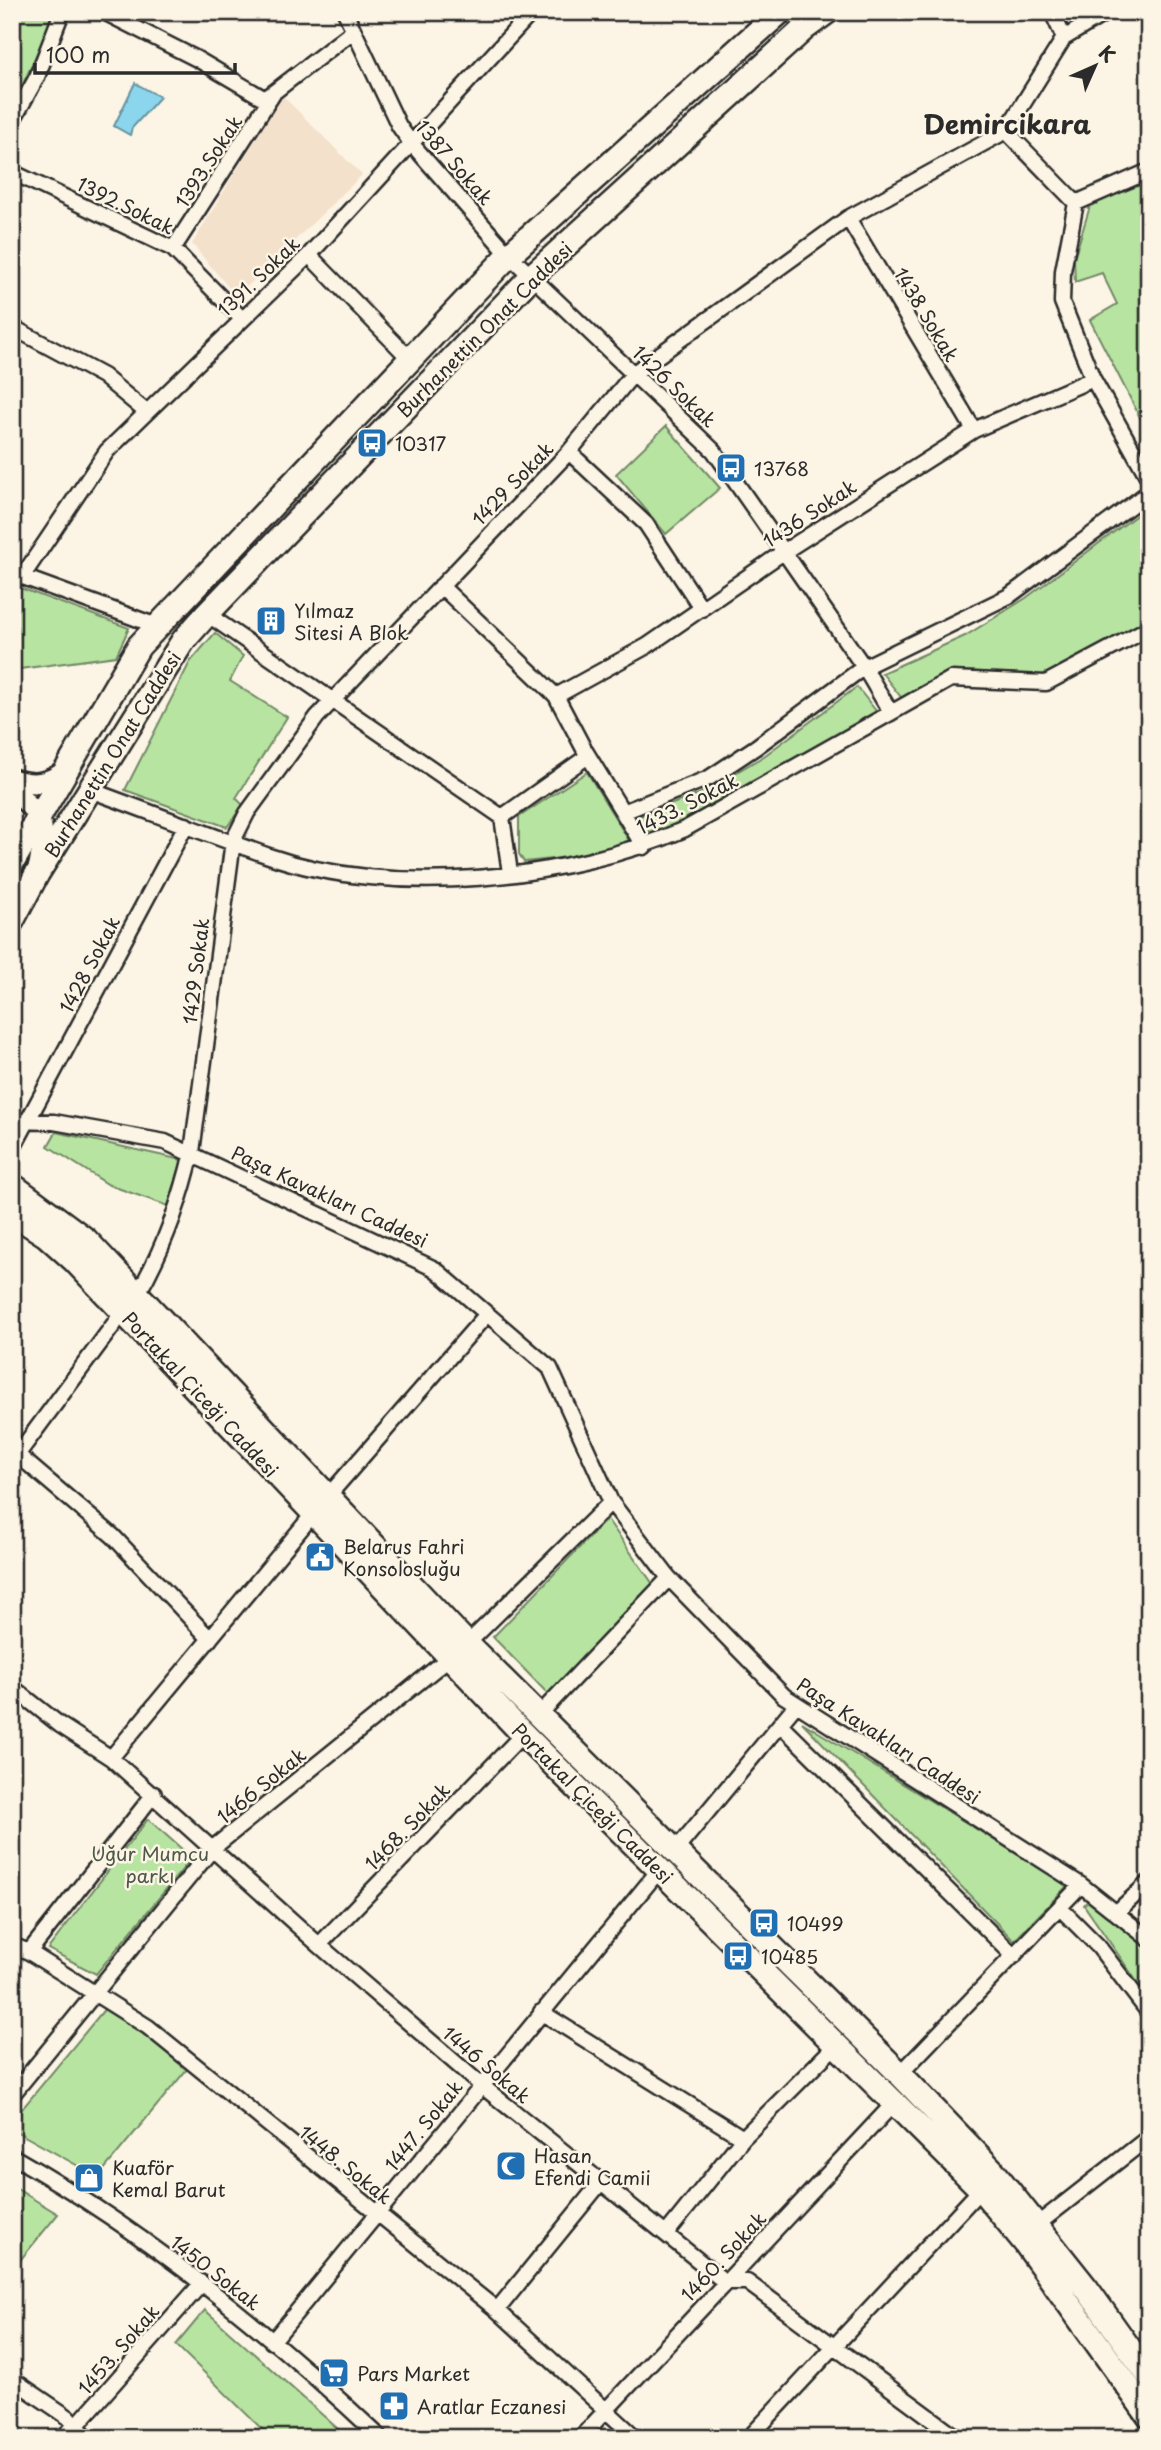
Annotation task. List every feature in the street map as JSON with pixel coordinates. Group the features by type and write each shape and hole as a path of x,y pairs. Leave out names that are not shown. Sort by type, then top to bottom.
{"main road":[{"name":"Burhanettin Onat Caddesi","path":"12,863 139,646 157,626 509,255 780,12"},
{"name":"Burhanettin Onat Caddesi","path":"12,921 37,874 183,641 207,614 533,275 805,28 827,12"},
{"path":"12,779 51,783 67,769"},
{"path":"12,789 39,814 44,831 37,874"},
{"name":"Portakal Çiceği Caddesi","path":"12,1185 86,1240 130,1303 459,1651 523,1734 981,2189 1026,2244 1149,2416"},
{"name":"Portakal Çiceği Caddesi","path":"12,1213 46,1235 130,1303"},
{"name":"Portakal Çiceği Caddesi","path":"459,1651 538,1716 900,2074 993,2171 1038,2224 1149,2376"}],"street":[{"path":"12,122 37,77 62,12"},
{"path":"104,12 197,60 257,96 265,99 274,93"},
{"name":"1387 Sokak","path":"345,12 399,126 411,143 509,255 533,275"},
{"path":"1052,12 1064,38"},
{"name":"1429 Sokak","path":"12,1471 15,1459 149,1274 182,1190 192,1152 233,841 247,813 291,748 331,701 569,452 634,373 848,218 1006,131 1064,38 1107,12"},
{"name":"1391. Sokak","path":"17,575 107,452 145,411 309,254 526,15"},
{"name":"1393.Sokak","path":"173,249 274,93 353,31"},
{"path":"1006,131 1076,203"},
{"path":"1076,203 1149,172"},
{"name":"1392.Sokak","path":"12,173 173,249 241,318"},
{"path":"1076,203 1063,271 1062,302 1093,379 1149,479"},
{"name":"1438 Sokak","path":"848,218 974,430"},
{"path":"309,254 410,359"},
{"name":"1426 Sokak","path":"533,275 714,451 864,667 891,713"},
{"path":"12,327 103,376 145,411"},
{"name":"1436 Sokak","path":"556,696 647,646 785,551 974,430 1093,379"},
{"path":"569,452 646,524 702,608"},
{"path":"623,812 709,778 756,747 864,667 1009,596 1149,492"},
{"path":"17,575 157,626"},
{"path":"441,586 556,696 588,756 644,847"},
{"path":"207,614 502,817 510,873"},
{"name":"1433. Sokak","path":"90,790 271,857 331,870 399,880 510,873 578,864 644,847 685,829 951,679 1046,683 1149,628"},
{"path":"502,817 588,756"},
{"name":"1428 Sokak","path":"12,1150 19,1121 186,825"},
{"name":"Paşa Kavakları Caddesi","path":"19,1121 54,1122 165,1142 192,1152 420,1260 550,1368 611,1502 669,1578 795,1706 1081,1885 1118,1911 1149,1939"},
{"path":"111,1758 321,1504 487,1314"},
{"path":"15,1459 113,1536 210,1639"},
{"name":"1466 Sokak","path":"12,2095 213,1848 459,1651 611,1502"},
{"path":"538,1716 669,1578"},
{"name":"1446 Sokak","path":"12,1687 60,1725 111,1758 154,1794 318,1945 481,2085 725,2282 747,2282 832,2348 958,2438"},
{"path":"675,1851 795,1706"},
{"path":"780,1724 1014,1956"},
{"name":"1468. Sokak","path":"318,1945 523,1734"},
{"path":"29,1952 154,1794"},
{"name":"1447. Sokak","path":"272,2342 660,1869"},
{"path":"1118,1911 1149,1882"},
{"path":"900,2074 1081,1885"},
{"path":"1060,1908 1098,1946 1149,2013"},
{"name":"1448. Sokak","path":"12,1945 29,1952 148,2027 497,2310 636,2438"},
{"path":"541,2012 743,2138"},
{"path":"666,2234 743,2138 837,2044"},
{"name":"1460. Sokak","path":"580,2438 895,2102"},
{"path":"1038,2224 1149,2137"},
{"name":"1450 Sokak","path":"12,2156 76,2192 202,2283 272,2342 373,2435"},
{"path":"497,2310 601,2182"},
{"path":"749,2438 981,2189"},
{"name":"1453. Sokak","path":"61,2438 77,2425 202,2283"},
{"path":"12,2379 77,2425 88,2438"}],"shaded area":[{"path":"282,95 362,175 247,287 237,292 229,288 192,244"}],"green space":[{"path":"12,12 56,12 12,108"},
{"path":"1149,182 1149,435 1090,320 1117,304 1102,273 1075,282 1074,259 1091,203"},
{"path":"666,426 720,488 666,534 616,474"},
{"path":"1146,508 1149,512 1149,618 1063,670 1046,675 960,671 904,701 882,673 965,636 1026,598"},
{"path":"12,585 129,628 116,656 12,670"},
{"path":"215,633 243,656 230,681 287,717 236,798 243,805 227,827 125,790 190,662"},
{"path":"857,687 876,711 675,832 657,836 643,827 640,816 699,794 764,756"},
{"path":"587,772 631,844 617,852 524,862 519,854 519,817"},
{"path":"56,1132 182,1160 168,1206 109,1185 48,1146"},
{"path":"607,1519 655,1587 550,1696 493,1637"},
{"path":"802,1722 1068,1885 1014,1941"},
{"name":"Uğur Mumcu parkı","path":"148,1819 192,1858 96,1974 48,1949"},
{"path":"1089,1899 1149,1950 1149,1999 1084,1905"},
{"path":"107,2006 188,2068 98,2177 12,2129 12,2121"},
{"path":"12,2186 58,2214 12,2270"},
{"path":"205,2310 347,2437 271,2438 176,2345"}],"water":[{"path":"135,83 160,97 132,128 130,135 114,126"}],"place":[{"name":"10317","path":"372,443"},
{"name":"13768","path":"731,468"},
{"name":"Yılmaz Sitesi A Blok","path":"271,621"},
{"name":"Belarus Fahri Konsolosluğu","path":"320,1557"},
{"name":"10499","path":"764,1923"},
{"name":"10485","path":"738,1956"},
{"name":"Hasan Efendi Camii","path":"511,2166"},
{"name":"Kuaför Kemal Barut","path":"89,2178"},
{"name":"Pars Market","path":"334,2373"},
{"name":"Aratlar Eczanesi","path":"394,2406"}],"district":[{"name":"Demircikara","path":"1007,123"}]}
